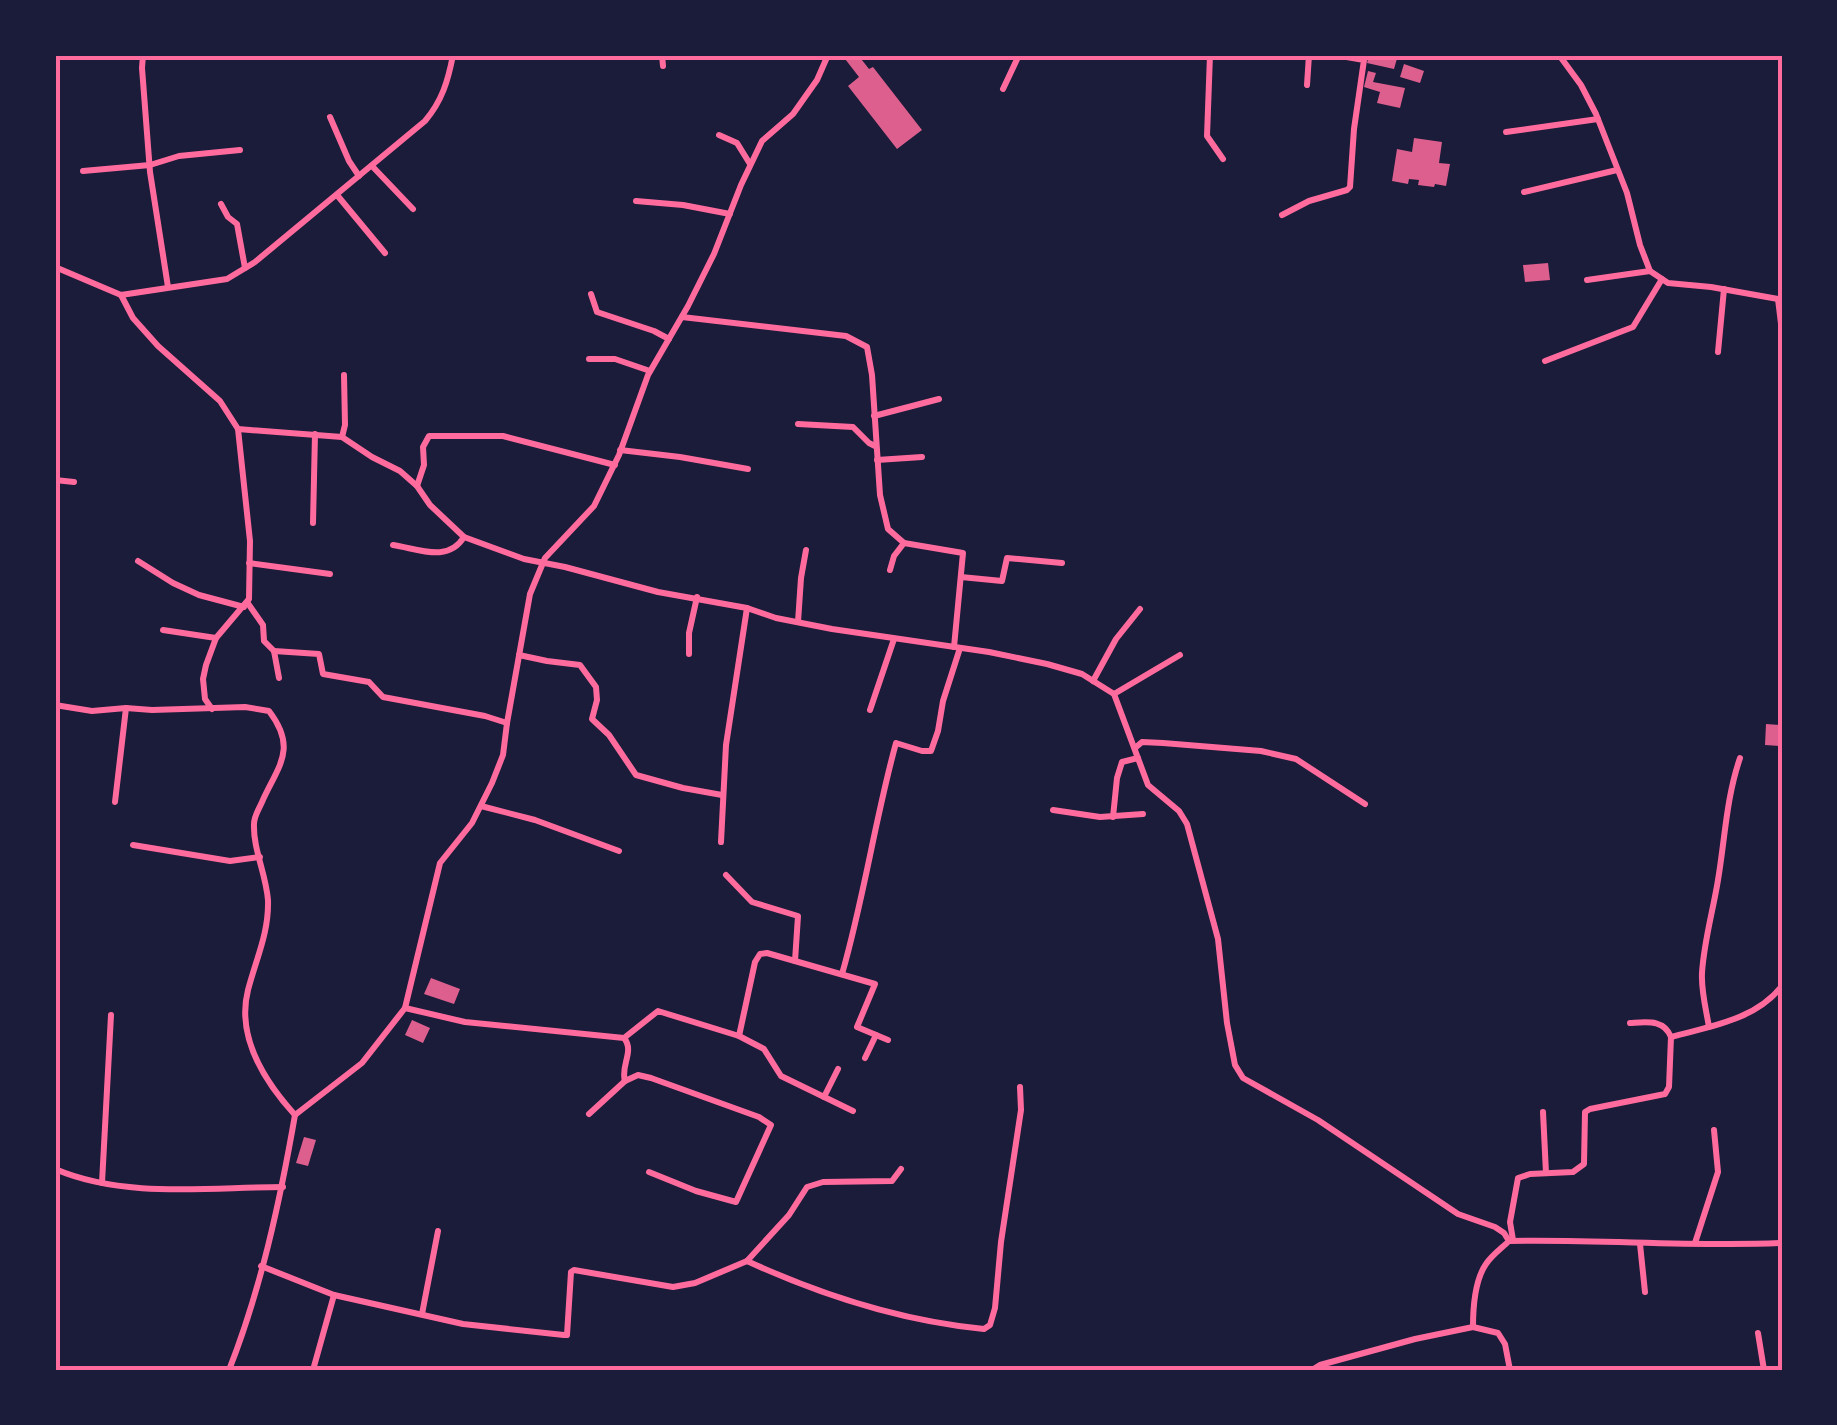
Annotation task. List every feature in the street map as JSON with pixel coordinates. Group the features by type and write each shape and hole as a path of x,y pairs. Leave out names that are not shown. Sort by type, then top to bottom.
{"street":[{"path":"143,55 150,165 168,287"},
{"path":"55,268 121,295 227,278 245,268 425,121 437,107 453,55"},
{"path":"662,55 663,66"},
{"path":"296,1115 362,1063 405,1008 440,863 472,824 503,755 530,594 545,558 594,506 615,465 650,371 714,254 762,141 793,114 817,80 828,55"},
{"path":"1004,89 1019,55"},
{"path":"1210,55 1207,136 1222,159"},
{"path":"1307,85 1309,55"},
{"path":"1282,215 1350,187 1364,60 1335,55"},
{"path":"1559,55 1581,85 1598,119 1650,270 1668,283 1780,297 1782,332"},
{"path":"330,117 359,176"},
{"path":"1506,132 1598,119"},
{"path":"719,134 737,143 751,165"},
{"path":"84,171 240,150"},
{"path":"372,166 413,209"},
{"path":"1524,192 1617,170"},
{"path":"337,195 385,253"},
{"path":"636,201 730,214"},
{"path":"221,204 237,224 245,268"},
{"path":"1587,280 1650,270"},
{"path":"1545,360 1633,327 1662,279"},
{"path":"1718,352 1724,289"},
{"path":"591,294 597,312 670,338"},
{"path":"121,295 158,346 220,401 238,429 247,498 249,599 216,638 203,680 204,699 212,709"},
{"path":"682,316 846,336 868,347 880,495 888,529 904,543 963,553 957,647 938,731 931,751 896,742 842,974"},
{"path":"589,359 615,359 650,371"},
{"path":"342,437 344,375"},
{"path":"874,416 940,398"},
{"path":"798,424 853,427 875,446"},
{"path":"238,429 342,437 400,471 464,537 543,564 798,622 957,647 1082,674 1114,694 1148,785 1179,811 1193,843 1220,949 1235,1065 1243,1078 1318,1120 1458,1214 1495,1227 1511,1240 1695,1242 1722,1246 1782,1243"},
{"path":"314,523 315,434"},
{"path":"418,486 424,465 423,447 429,436 503,436 615,465"},
{"path":"620,450 748,469"},
{"path":"877,460 922,457"},
{"path":"55,480 74,482"},
{"path":"394,545 444,553 458,546 464,537"},
{"path":"890,570 904,543"},
{"path":"798,622 806,550"},
{"path":"961,577 1002,581 1007,558 1062,563"},
{"path":"138,561 199,595 245,604 263,625 264,641 274,651 279,678"},
{"path":"250,563 330,574"},
{"path":"689,654 696,598"},
{"path":"721,842 726,745 747,608"},
{"path":"1092,681 1140,609"},
{"path":"163,630 216,638"},
{"path":"870,710 894,638"},
{"path":"274,651 320,654 322,674 368,682 383,697 507,723"},
{"path":"519,655 580,665 587,671 598,700 592,720 609,735 636,775 722,794"},
{"path":"1114,694 1180,655"},
{"path":"55,705 92,710 245,707 269,711 282,729 283,762 254,821 268,900 266,936 247,994 246,1017 258,1066 296,1115 283,1187 242,1337 228,1370"},
{"path":"115,802 126,708"},
{"path":"1134,748 1142,742 1164,743 1261,751 1296,759 1365,804"},
{"path":"1113,818 1122,762 1138,758"},
{"path":"1709,1027 1703,962 1727,812 1740,758"},
{"path":"480,806 536,820 619,851"},
{"path":"1053,810 1113,818 1143,814"},
{"path":"133,846 230,861 260,857"},
{"path":"726,875 752,902 798,916 795,960"},
{"path":"739,1036 755,962 760,954 767,953 875,984 857,1028 888,1040"},
{"path":"1671,1037 1753,1012 1771,1000 1782,986"},
{"path":"405,1008 465,1022 624,1038 629,1053 625,1080"},
{"path":"624,1038 658,1011 739,1036 764,1049 780,1076 854,1111"},
{"path":"102,1184 111,1015"},
{"path":"1473,1327 1480,1278 1486,1264 1511,1240 1510,1222 1518,1178 1573,1172 1584,1164 1585,1112 1665,1094 1669,1087 1668,1029 1658,1023 1630,1023"},
{"path":"865,1058 876,1035"},
{"path":"824,1096 838,1068"},
{"path":"588,1114 625,1080 638,1075 672,1084 771,1125 736,1202 649,1172"},
{"path":"746,1261 877,1308 939,1323 988,1328 999,1279 1021,1110 1020,1087"},
{"path":"1543,1112 1546,1173"},
{"path":"1695,1242 1718,1172 1714,1130"},
{"path":"55,1169 102,1184 157,1188 283,1187"},
{"path":"261,1266 334,1295 463,1324 564,1336 574,1270 673,1287 695,1284 746,1261 789,1215 807,1187 823,1182 892,1181 902,1169"},
{"path":"422,1314 438,1231"},
{"path":"1640,1244 1644,1292"},
{"path":"313,1370 334,1295"},
{"path":"1312,1370 1396,1344 1473,1327 1498,1333 1510,1370"},
{"path":"1758,1332 1764,1370"}],"building":[{"path":"842,55 858,55 869,69 873,67 922,130 897,149 848,86 859,77"},
{"path":"1369,55 1398,55 1394,69 1367,63"},
{"path":"1404,64 1424,71 1420,83 1400,77"},
{"path":"1368,71 1376,73 1373,82 1405,88 1400,108 1377,103 1380,92 1364,87"},
{"path":"1414,138 1442,142 1439,163 1450,164 1446,186 1418,185 1419,180 1409,179 1408,184 1392,181 1397,149 1412,152"},
{"path":"1548,263 1550,280 1525,282 1523,265"},
{"path":"1766,724 1782,725 1782,746 1765,745"},
{"path":"431,978 460,989 454,1004 424,994"},
{"path":"412,1020 430,1028 423,1043 405,1035"},
{"path":"304,1137 316,1140 308,1166 296,1163"}]}
